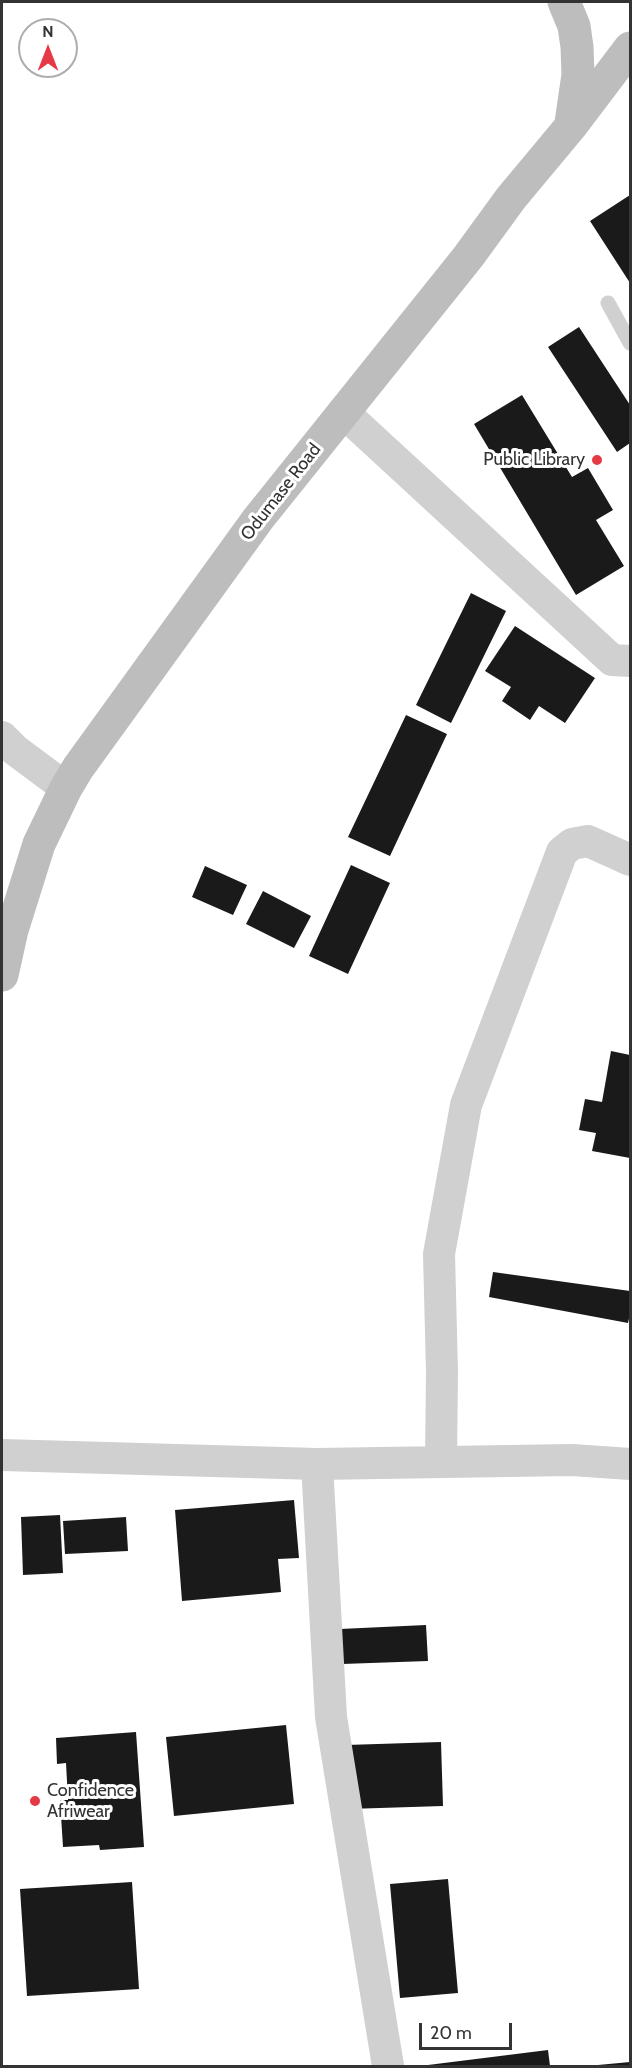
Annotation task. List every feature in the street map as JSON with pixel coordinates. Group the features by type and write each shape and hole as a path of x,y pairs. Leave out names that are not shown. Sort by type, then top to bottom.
{"main road":[{"path":"564,2 574,26 578,75 577,118"},
{"name":"Odumase Road","path":"2,975 12,930 39,844 66,788 258,519 468,257 630,48"},
{"path":"577,118 630,87"}],"street":[{"path":"343,412 612,660 630,661"},
{"path":"2,737 15,750 66,788"},
{"path":"441,1461 442,1372 439,1254 466,1105 562,852 572,844 588,841 630,860"},
{"path":"2,1455 317,1464 572,1460 630,1464"},
{"path":"317,1464 331,1718 388,2067"}],"lane":[{"path":"608,303 630,343"}],"building":[{"path":"630,195 630,283 590,221"},
{"path":"579,327 630,405 630,443 617,452 548,347"},
{"path":"522,395 572,477 588,468 613,510 596,520 624,566 576,595 474,424"},
{"path":"471,593 506,611 451,723 416,705"},
{"path":"515,626 595,678 565,723 539,706 530,720 502,701 511,687 485,671"},
{"path":"406,715 447,734 390,856 348,837"},
{"path":"351,865 390,883 348,974 309,956"},
{"path":"205,866 247,885 233,915 192,897"},
{"path":"263,891 311,916 294,948 246,924"},
{"path":"611,1051 630,1055 630,1158 592,1151 596,1133 579,1130 585,1099 602,1102"},
{"path":"493,1272 630,1291 628,1323 489,1297"},
{"path":"294,1500 299,1558 278,1559 281,1592 182,1601 175,1510"},
{"path":"60,1515 63,1573 23,1575 21,1517"},
{"path":"126,1517 128,1551 65,1554 63,1521"},
{"path":"426,1625 428,1661 342,1664 340,1629"},
{"path":"286,1725 294,1804 174,1816 166,1737"},
{"path":"136,1732 144,1847 100,1850 99,1845 63,1847 60,1800 68,1800 66,1763 57,1764 56,1738"},
{"path":"441,1742 443,1806 348,1809 346,1745"},
{"path":"448,1879 458,1993 400,1998 390,1884"},
{"path":"132,1882 139,1989 27,1996 20,1889"},
{"path":"548,2050 550,2066 428,2066 428,2065"},
{"path":"630,2062 630,2066 598,2065"}],"place":[{"name":"Public Library","path":"597,460"},
{"name":"Confidence Afriwear","path":"35,1801"}]}
